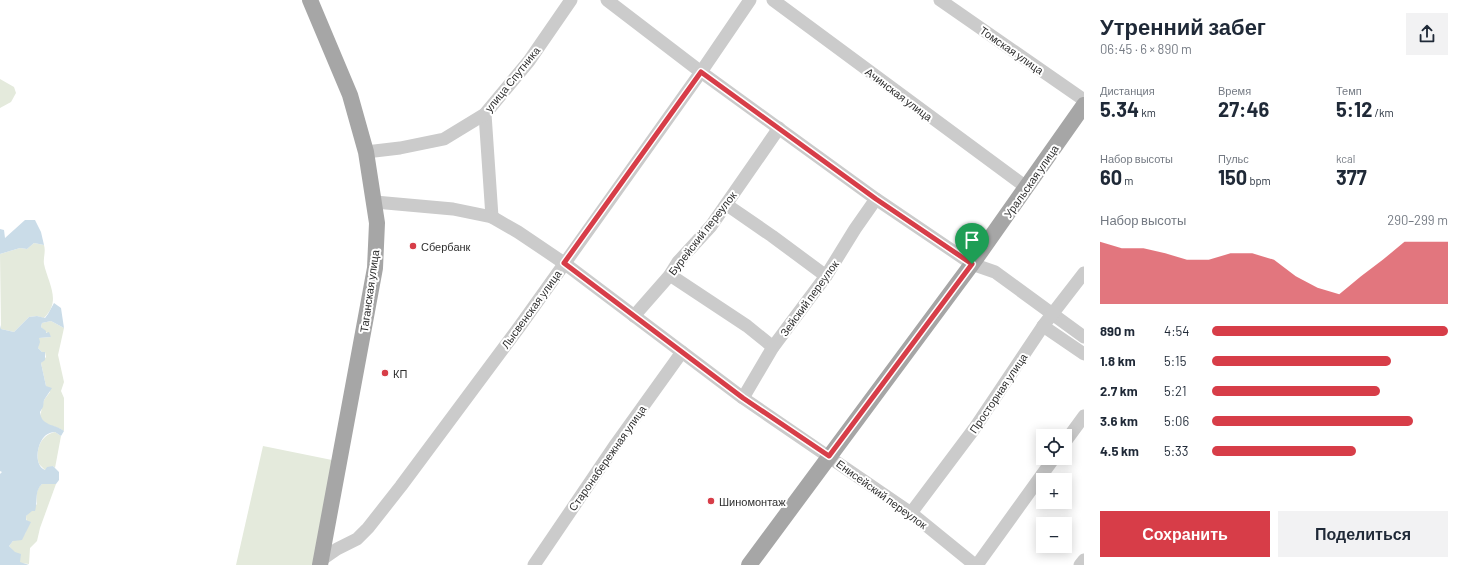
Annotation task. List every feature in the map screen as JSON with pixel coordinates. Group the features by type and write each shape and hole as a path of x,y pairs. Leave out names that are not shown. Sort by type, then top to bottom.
{"main road":[{"name":"Таганская улица","path":"310,0 350,95 366,152 375,202 377,223 375,268 321,563"},
{"name":"Уральская улица","path":"749,565 972,264 1084,105"}],"street":[{"name":"улица Спутника","path":"366,152 400,148 444,139 485,114 529,61 571,0"},
{"path":"607,0 701,72 876,199 972,264 995,272 1084,337"},
{"name":"Лысвенская улица","path":"321,563 337,548 357,539 368,528 520,326 701,72 750,0"},
{"name":"Ачинская улица","path":"773,0 1026,187"},
{"name":"Томская улица","path":"940,0 1084,100"},
{"path":"485,114 492,217"},
{"name":"Бурейский переулок","path":"634,316 670,275 678,262 711,226 779,128"},
{"name":"Зейский переулок","path":"743,398 773,347 826,276 855,229 876,199"},
{"name":"Енисейский переулок","path":"375,202 453,209 492,217 518,232 564,263 743,398 911,512 976,565"},
{"path":"727,205 826,276"},
{"name":"Просторная улица","path":"911,512 974,429 1043,326 1084,273"},
{"path":"670,275 747,326 773,347"},
{"path":"1043,326 1084,354"},
{"name":"Старонабережная улица","path":"534,565 616,444 682,352"},
{"path":"1072,432 1084,416"},
{"path":"976,565 1049,465"},
{"path":"1080,565 1084,560"}],"shaded area":[{"path":"0,79 14,87 16,93 11,102 0,108"},
{"path":"34,243 44,245 44,264 52,292 52,305 44,318 37,316 29,317 14,332 1,329 0,254 20,248 27,249"},
{"path":"51,321 64,328 58,355 64,382 61,391 64,398 64,431 47,424 40,416 44,400 50,392 46,386 41,363 46,357 45,352 42,352 38,348 39,338 51,337 41,327 42,323"},
{"path":"55,432 61,436 55,468 53,466 45,470 39,464 38,449 42,440 46,436"},
{"path":"263,446 332,460 315,565 236,565"},
{"path":"42,484 56,484 40,528 37,541 30,548 29,564 20,563 20,559 9,546 13,541 25,534 27,527 26,516 37,504 38,491"}],"water":[{"path":"25,220 35,220 41,232 44,245 34,243 27,249 20,248 0,254 0,229 4,230 5,238"},
{"path":"54,303 61,308 64,328 51,321 42,323 41,327 46,331 46,333 49,332 51,337 39,338 40,342 38,348 42,352 45,352 45,360 41,363 46,386 52,388 44,400 43,407 40,412 43,420 64,431 61,436 55,432 46,435 43,438 40,443 38,459 41,467 45,470 47,467 53,466 59,472 59,480 56,484 42,484 37,493 35,511 32,511 26,516 26,520 31,522 22,540 13,541 9,546 15,552 21,554 20,562 29,565 0,565 0,474 2,472 0,471 0,325 1,329 14,332 29,317 37,316 45,318"}],"place":[{"name":"Сбербанк","path":"413,246"},
{"name":"КП","path":"385,373"},
{"name":"Шиномонтаж","path":"711,501"}],"route":[{"path":"701,72 876,199 972,264 829,456 743,398 564,263 701,72"}]}
